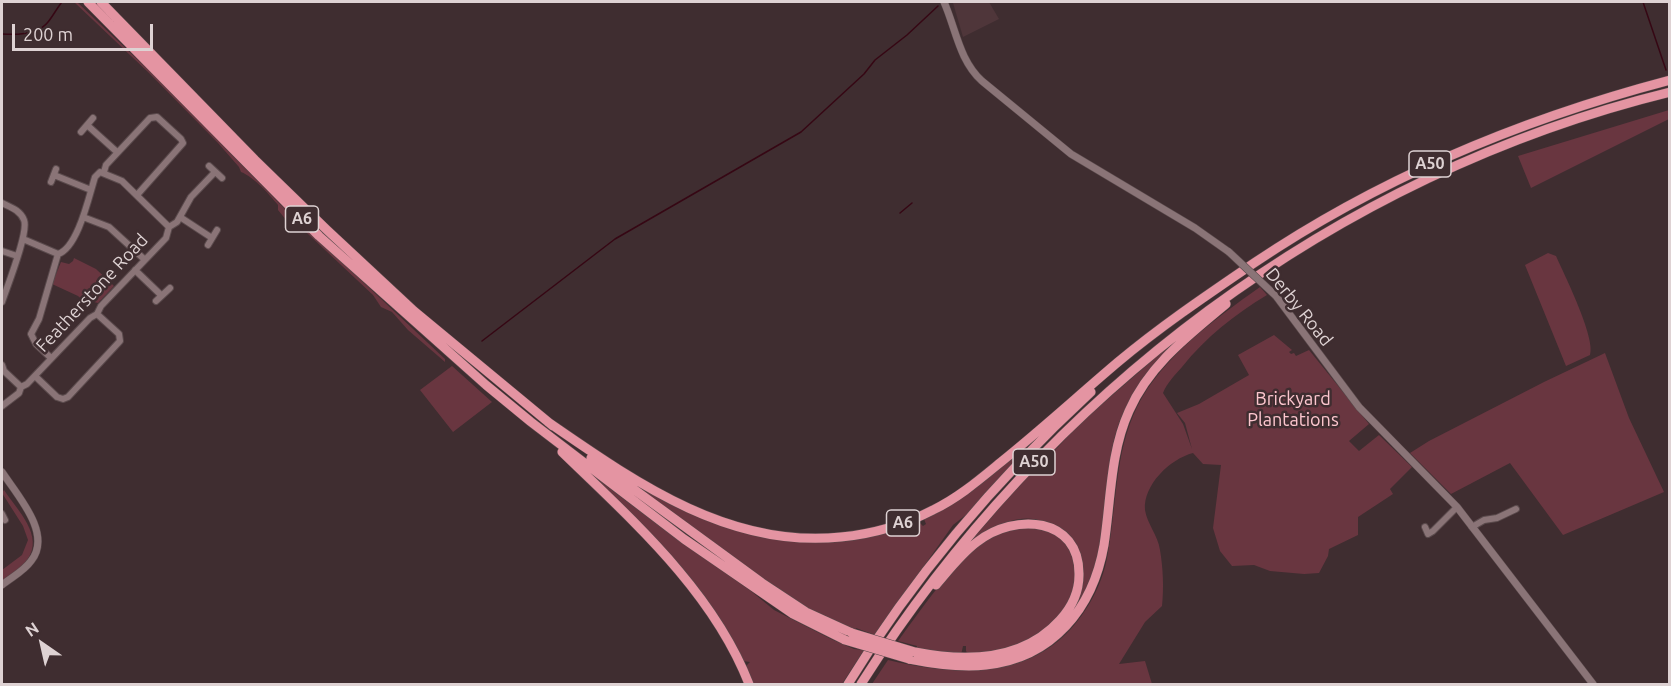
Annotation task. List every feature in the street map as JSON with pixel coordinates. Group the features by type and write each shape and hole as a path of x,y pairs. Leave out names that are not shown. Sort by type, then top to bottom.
{"highway":[{"name":"A6","path":"86,2 99,6 327,230 414,311 548,422 636,480 692,510 732,526 762,534 800,538 857,535 894,527 933,510 964,492 1123,358 1211,293"},
{"name":"A6","path":"99,6 319,236 441,346 531,422 657,519 793,614 849,637 912,656 955,666 984,665 1005,661 1035,650 1068,625 1083,605 1098,571 1117,448 1124,422 1135,399 1150,375 1169,354 1250,282"},
{"name":"A50","path":"848,684 926,572 1016,466 1099,385 1211,293 1327,217 1424,167 1472,145 1545,117 1618,93 1670,80"},
{"name":"A50","path":"861,684 929,585 975,527 1019,478 1102,396 1163,344 1219,301 1352,218 1430,177 1509,143 1551,128 1626,103 1670,92"},
{"path":"531,422 633,522 672,564 728,639 749,684"},
{"path":"548,422 616,477 738,567 799,608 849,637"},
{"path":"890,639 908,621 960,558 977,542 997,529 1018,523 1036,524 1057,532 1070,545 1078,568 1076,593 1062,618 1043,636 1022,647 991,656 912,656"}],"street":[{"name":"Derby Road","path":"944,2 966,62 972,72 982,81 1071,154 1195,228 1229,252 1276,296 1359,407 1457,507 1593,684"},
{"path":"51,358 36,344 31,334 39,319 58,254 65,250 83,217 98,174 104,172 106,165 117,152 153,116 157,117 182,141 182,146 136,195"},
{"path":"81,132 93,118"},
{"path":"87,125 117,152"},
{"path":"209,166 222,178"},
{"name":"Featherstone Road","path":"2,406 19,393 21,387 27,384 90,318 97,314 101,306 166,238 169,226 122,181 104,172"},
{"path":"169,226 177,222 191,197 215,172"},
{"path":"54,175 91,190"},
{"path":"2,203 17,210 24,219 25,231 2,302"},
{"path":"83,217 109,227 144,260"},
{"path":"180,217 212,238"},
{"path":"208,245 217,230"},
{"path":"23,239 58,254"},
{"path":"2,251 16,256"},
{"path":"135,270 161,295"},
{"path":"156,302 170,288"},
{"path":"35,376 57,397 63,399 68,397 120,341 119,334 97,314"},
{"path":"2,366 4,372 21,387"},
{"path":"2,472 35,524 39,542 31,562 2,585"},
{"path":"1425,527 1428,534 1433,531 1457,507"},
{"path":"1473,527 1484,520 1497,518 1507,510 1516,509"}],"shaded area":[{"path":"989,2 999,19 963,37 953,3"}],"green space":[{"path":"74,2 77,2 157,78 280,204 445,359 445,362 408,330 392,312 381,307 373,295 291,218 287,221 278,210 278,205 266,191 241,172 218,143"},
{"path":"1669,110 1669,119 1531,188 1518,156"},
{"path":"1548,253 1556,256 1566,277 1584,321 1591,347 1590,355 1566,366 1525,265"},
{"path":"74,258 96,269 114,286 98,303 90,301 87,304 78,296 52,284 61,262 69,264"},
{"name":"Brickyard Plantations","path":"1260,287 1267,295 1243,310 1211,336 1174,376 1163,393 1183,424 1192,449 1185,423 1177,413 1199,404 1249,375 1238,355 1274,335 1292,350 1289,352 1291,354 1294,353 1296,356 1309,350 1369,424 1349,441 1359,451 1379,435 1412,467 1390,489 1393,494 1358,517 1358,535 1329,549 1319,573 1270,571 1254,565 1232,566 1220,551 1213,528 1221,465 1203,464 1193,453 1176,461 1160,474 1148,491 1146,501 1146,515 1160,550 1163,578 1162,606 1145,622 1119,664 1145,661 1152,684 872,684 888,660 941,669 994,669 1018,663 1042,653 1063,637 1082,615 1098,588 1107,558 1124,443 1137,407 1147,389 1191,340"},
{"path":"1184,333 1137,389 1117,429 1112,448 1096,568 1089,586 1072,614 1083,579 1082,564 1044,522 1033,519 1013,520 993,529 966,547 1029,473 1079,424"},
{"path":"1605,353 1629,418 1664,492 1563,535 1510,463 1451,494 1410,453 1544,382"},
{"path":"452,366 492,402 453,432 420,390"},
{"path":"1027,446 1028,448 967,514 953,525 875,635 856,628 854,632 791,598 731,558 615,472 694,514 722,525 749,534 807,543 848,540 918,521 923,526 926,524 924,519 972,490"},
{"path":"587,471 774,610 831,639 854,649 864,650 842,684 752,684 745,667 750,662 743,661 723,626"},
{"path":"4,490 22,515 33,542 32,551 27,560 2,581 2,570 22,555 28,540 23,526 2,493"},
{"path":"1036,527 1061,539 1069,550 1075,574 1074,586 1064,610 1047,628 1019,644 969,655 966,646 963,646 961,655 917,649 917,646 898,641 945,578 974,549 1004,530"}],"waterway":[{"path":"2,34 20,34 39,29 48,22 62,2"},
{"path":"1643,2 1666,70"},
{"path":"482,341 615,239 801,132 864,74 875,60 907,35 938,6"},
{"path":"900,213 912,203"}]}
